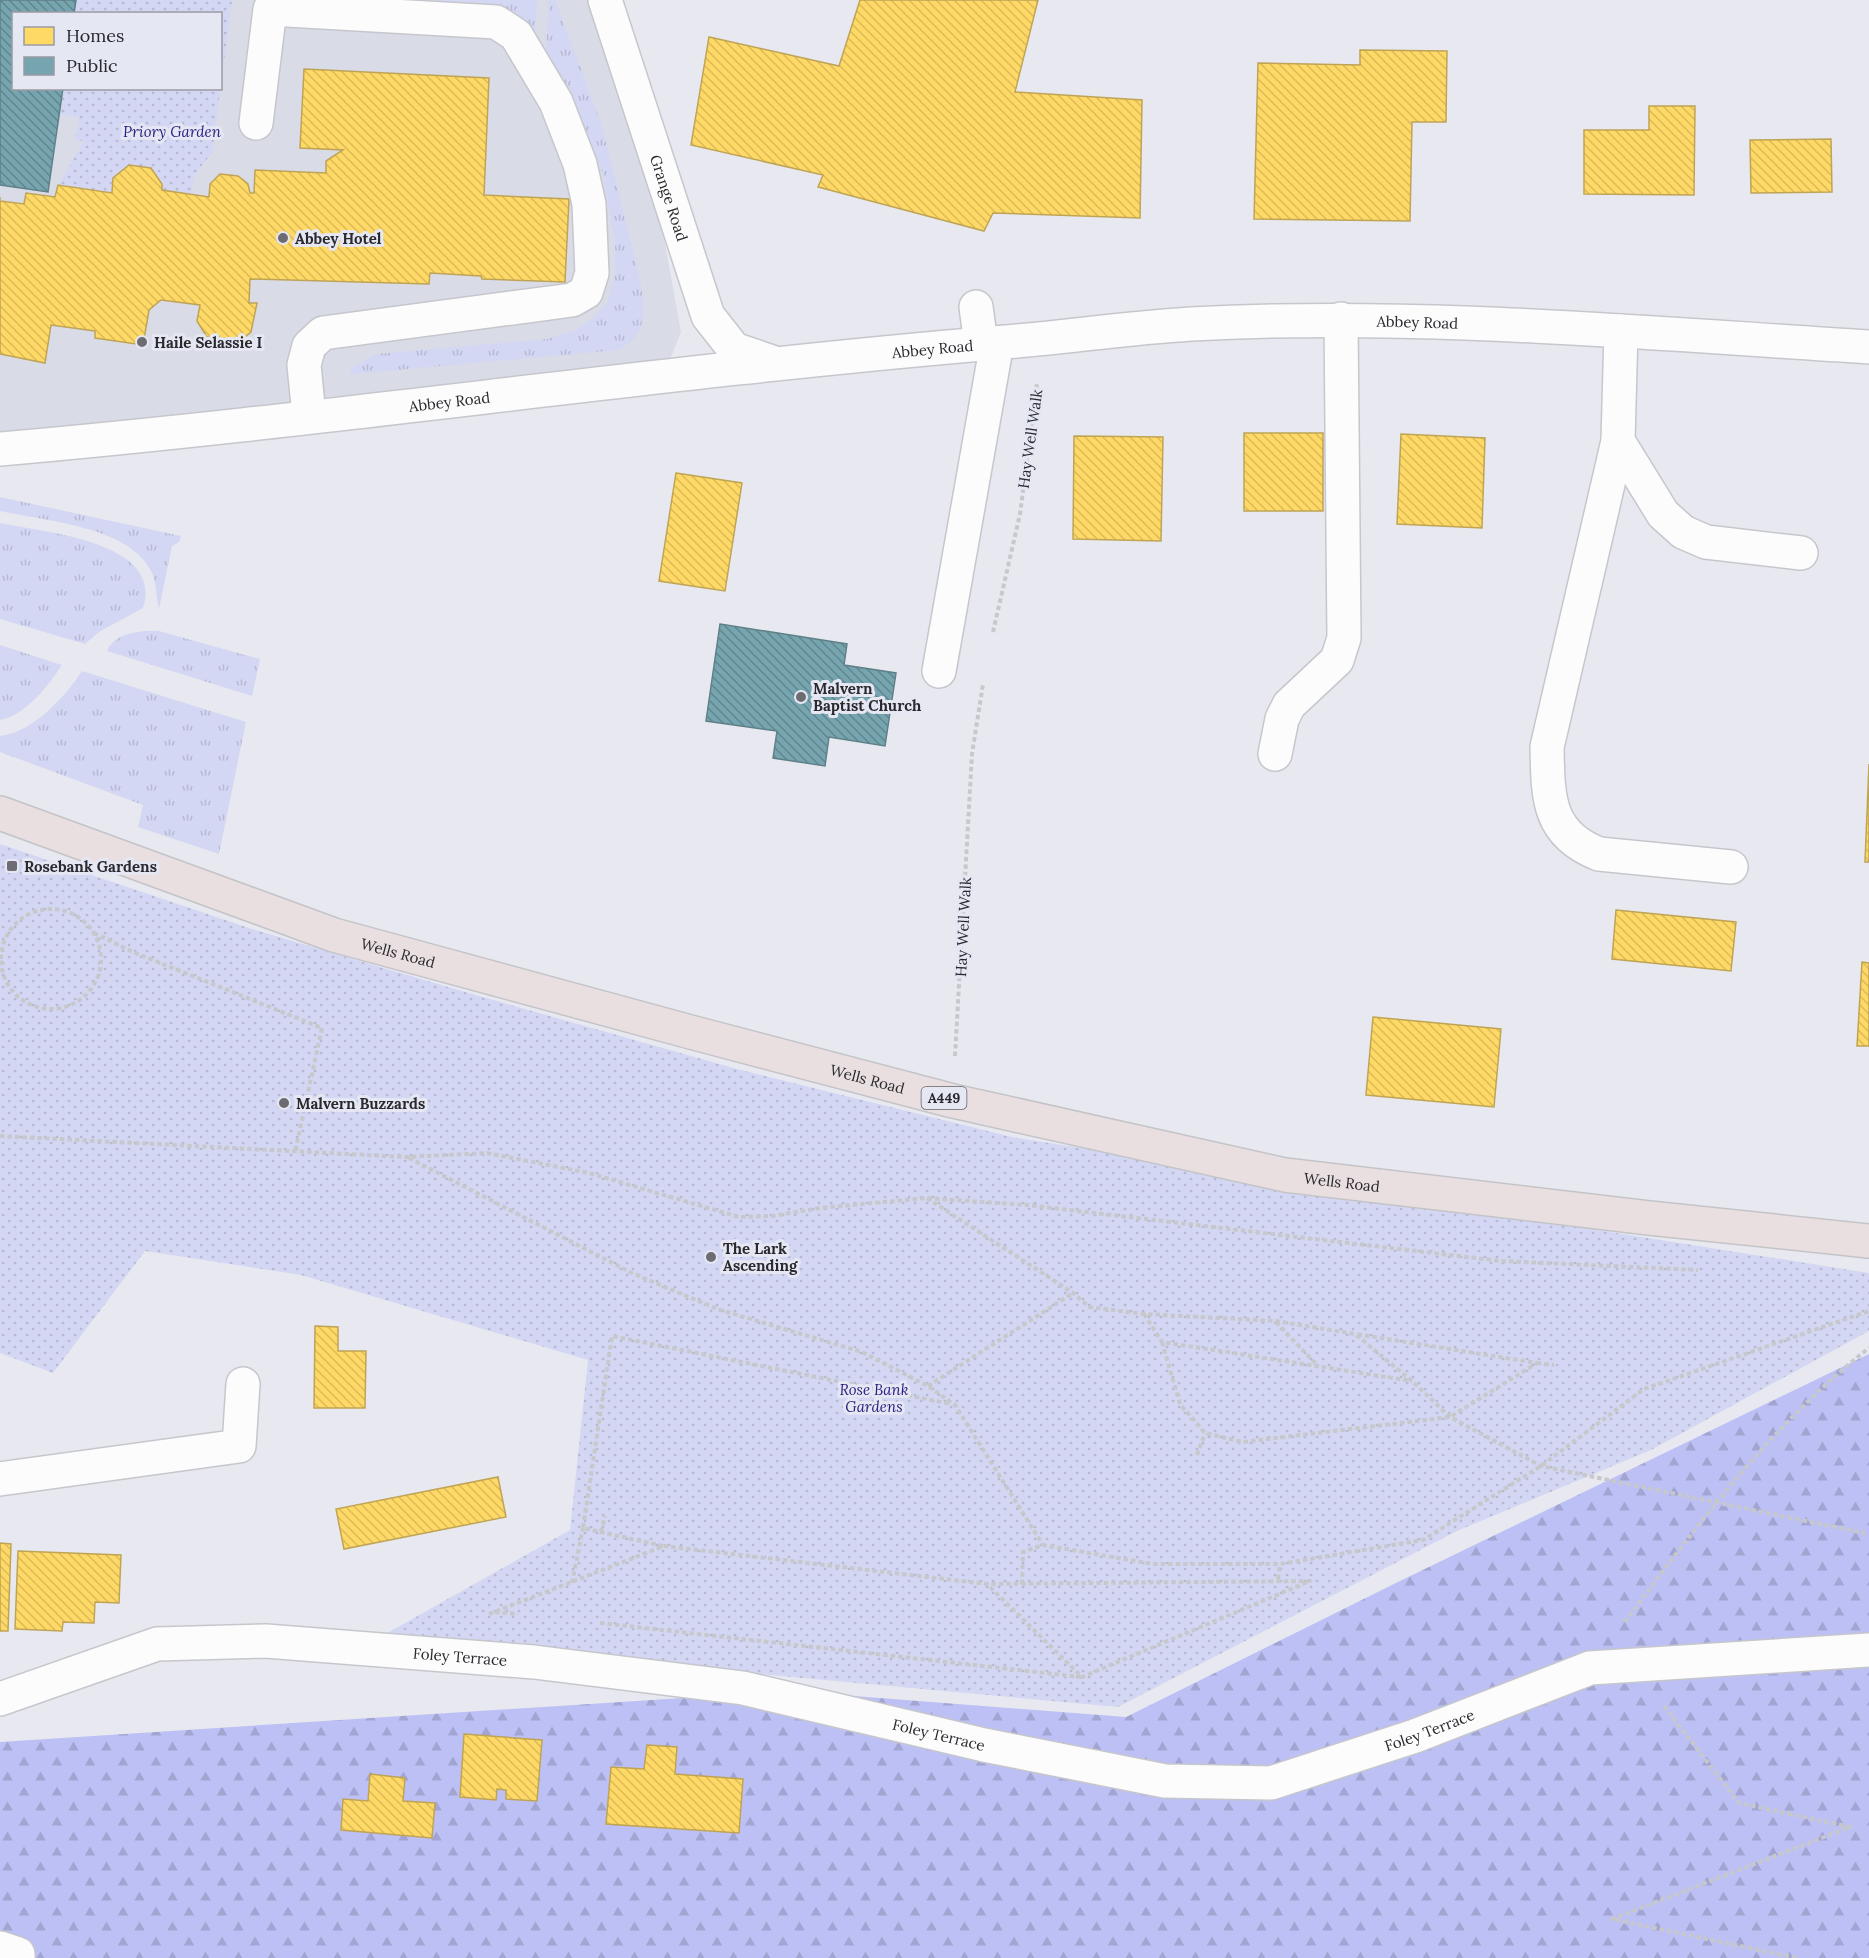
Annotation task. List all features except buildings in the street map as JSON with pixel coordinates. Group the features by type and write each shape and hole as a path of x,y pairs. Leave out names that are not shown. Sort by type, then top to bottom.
{"highway":[{"name":"Wells Road","path":"0,813 334,934 953,1101 1285,1175 1869,1241"}],"street":[{"name":"Grange Road","path":"605,0 708,316 734,349 774,363"},
{"path":"256,123 270,9 496,22 516,34 556,102 580,164 589,204 592,273 586,292 572,300 323,333 309,346 304,365 309,416"},
{"path":"939,671 989,343 976,307"},
{"name":"Abbey Road","path":"0,449 774,363 1188,324 1341,319 1621,331 1869,347"},
{"path":"1275,754 1282,719 1289,705 1337,660 1344,638 1341,319"},
{"path":"1621,331 1617,441 1547,747 1548,785 1553,815 1566,835 1582,847 1599,854 1731,867"},
{"path":"1617,441 1663,514 1683,532 1706,542 1801,553"},
{"path":"0,1479 239,1446 243,1384"},
{"name":"Foley Terrace","path":"0,1699 157,1644 266,1641 534,1662 743,1688 984,1745 1165,1781 1271,1783 1415,1736 1590,1668 1869,1650"},
{"path":"0,1948 18,1954 18,1958"}],"path":[{"name":"Hay Well Walk","path":"998,611 1020,514 1043,338"},
{"name":"Hay Well Walk","path":"953,1101 972,754"},
{"path":"54,909 70,912 84,921 94,933 101,949 101,966 96,982 86,995 72,1005 56,1009 39,1008 24,1002 12,990 4,976 0,960 3,944 11,928 22,917 38,910 54,909"},
{"path":"94,933 133,952 322,1028 295,1152"},
{"path":"0,1136 406,1157 487,1153 589,1173 739,1217 772,1216 820,1208 926,1198 1027,1205 1501,1261 1705,1270"},
{"path":"406,1157 634,1274 720,1310 862,1352 928,1386 955,1405 1043,1545"},
{"path":"926,1198 1073,1293 1089,1307 1144,1314 1276,1321 1554,1365"},
{"path":"928,1386 1073,1293"},
{"path":"1022,1584 1023,1552 1043,1545 1153,1564 1280,1563 1423,1540 1541,1466 1644,1389 1869,1311"},
{"path":"1144,1314 1162,1342 1180,1404 1205,1433 1243,1442 1450,1417 1537,1363"},
{"path":"1276,1321 1318,1366"},
{"path":"1355,1334 1412,1381 1450,1417 1541,1466 1869,1534"},
{"path":"572,1583 583,1528 612,1336 955,1405"},
{"path":"1162,1342 1412,1381"},
{"path":"1590,1668 1713,1503 1829,1379 1869,1348"},
{"path":"1197,1455 1205,1433"},
{"path":"601,1532 604,1516"},
{"path":"583,1528 664,1546 987,1584 1278,1579 1310,1581 1082,1677 588,1622"},
{"path":"486,1616 664,1546"},
{"path":"1278,1579 1280,1563"},
{"path":"987,1584 1082,1677"},
{"path":"494,1612 530,1616"},
{"path":"1632,1665 1739,1803 1850,1827 1612,1919 1797,1958"}],"shaded area":[{"path":"0,0 589,0 654,183 681,332 663,377 0,460"}],"green space":[{"name":"Priory Garden","path":"76,0 232,0 222,76 222,12 74,12"},
{"path":"431,0 537,0 535,38 480,7"},
{"path":"549,0 555,0 601,123 643,297 643,318 636,336 618,350 352,374 350,371 352,368 376,354 548,339 577,330 593,318 608,302 615,274 615,245 603,174 567,86 546,50"},
{"name":"Priory Garden","path":"63,90 220,90 212,153 195,174 191,194 162,190 162,184 151,168 129,165 113,178 112,193 58,185 84,141 75,140 79,117 59,114"},
{"path":"0,497 181,536 179,542 172,546 159,609 150,569 139,555 123,543 104,534 61,522 0,511"},
{"path":"0,523 70,536 118,554 136,568 145,585 143,608 99,632 85,644 0,619"},
{"path":"159,631 260,659 252,696 107,651 122,636 137,632"},
{"path":"0,645 62,665 27,706 18,713 0,720"},
{"path":"82,671 246,722 219,854 138,827 143,805 0,752 0,736 24,728 36,721 57,702"},
{"name":"Rose Bank Gardens","path":"0,844 249,928 458,990 737,1069 1012,1137 1869,1273 1869,1331 1651,1450 1457,1531 1118,1707 737,1672 384,1635 570,1530 588,1360 301,1275 145,1251 53,1373 0,1353"},
{"path":"1869,1354 1869,1958 0,1958 0,1742 790,1691 1126,1717 1402,1580"}],"place":[{"name":"Abbey Hotel","path":"283,238"},
{"name":"Haile Selassie I","path":"142,342"},
{"name":"Malvern Baptist Church","path":"801,697"},
{"name":"Rosebank Gardens","path":"12,866"},
{"name":"Malvern Buzzards","path":"284,1103"},
{"name":"The Lark Ascending","path":"711,1257"}]}
